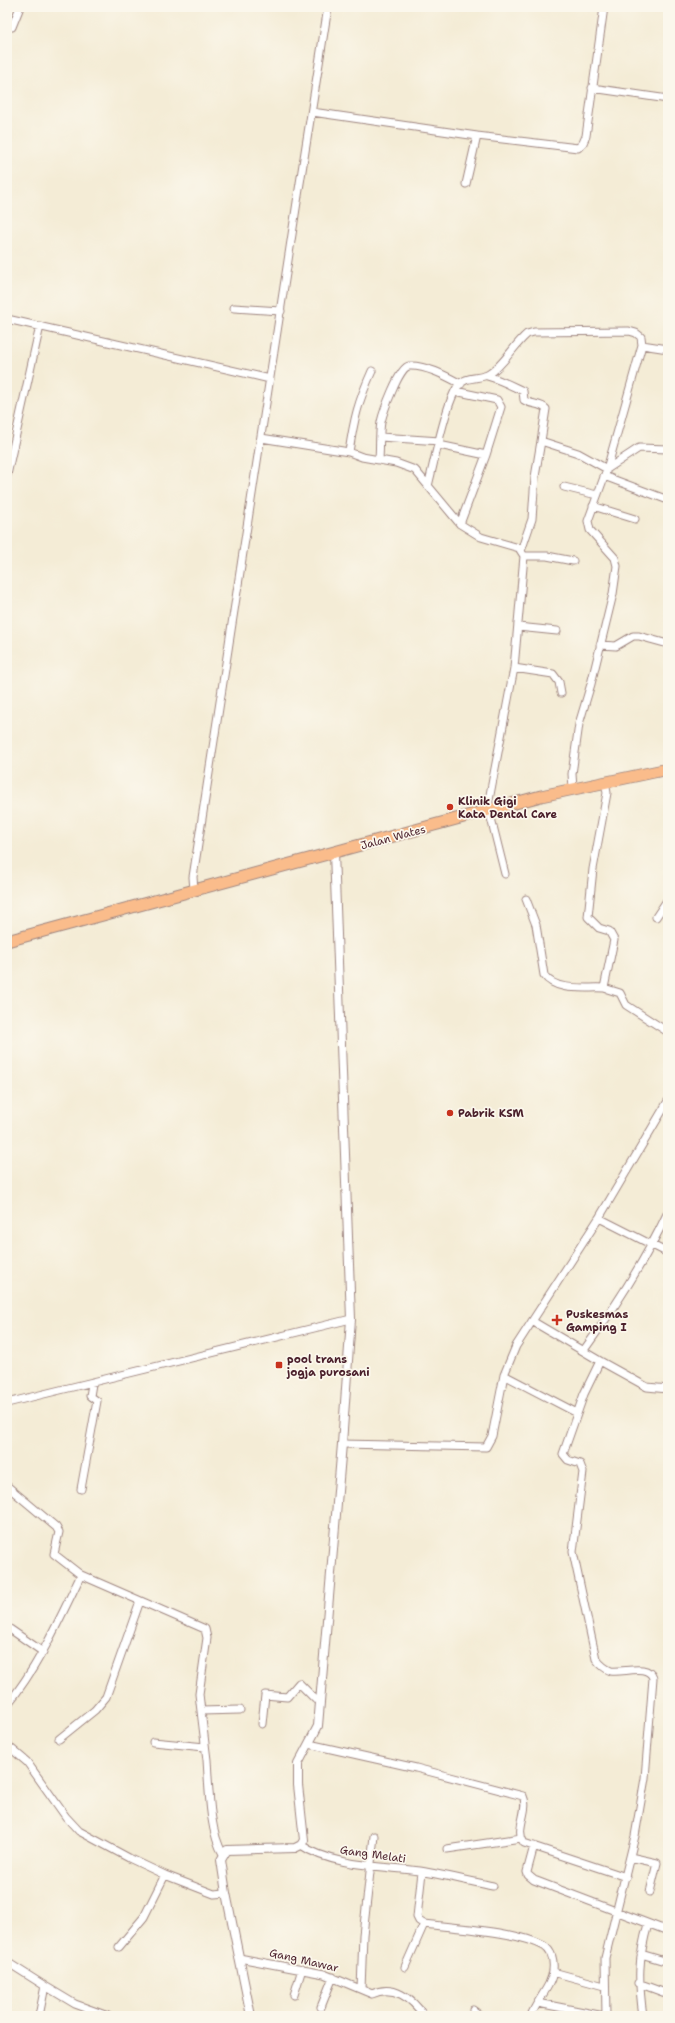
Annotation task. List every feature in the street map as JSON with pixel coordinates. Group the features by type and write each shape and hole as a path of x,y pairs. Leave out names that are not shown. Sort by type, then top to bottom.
{"highway":[{"name":"Jalan Wates","path":"7,941 573,788 668,769"}],"street":[{"path":"12,27 20,7"},
{"path":"194,890 193,877 328,7"},
{"path":"312,112 477,136 578,148 584,143 586,136 604,7"},
{"path":"592,88 668,99"},
{"path":"466,184 477,136"},
{"path":"234,308 281,311"},
{"path":"7,319 270,379"},
{"path":"7,476 40,326"},
{"path":"486,376 495,370 522,339 534,332 629,331 636,333 641,338 642,345 588,526 615,558 617,566 613,594 591,684 579,724 572,774 573,788"},
{"path":"642,345 668,349"},
{"path":"379,459 381,422 385,408 405,368 416,367 438,373 461,384"},
{"path":"349,452 358,400 372,371"},
{"path":"428,486 455,391 461,384 471,378 486,376 507,382 512,387 524,391 524,400 526,402 544,407 546,409 535,477 532,519 522,553 514,668 490,790 489,810 505,874"},
{"path":"455,391 497,400 501,407 486,455 460,524"},
{"path":"380,437 439,443 486,455"},
{"path":"261,438 349,452 362,457 379,459 415,470 444,507 460,524 481,536 516,547 522,553 573,561"},
{"path":"541,441 578,453 605,473 668,500"},
{"path":"605,473 639,448 668,449"},
{"path":"564,487 597,495"},
{"path":"593,506 636,519"},
{"path":"518,627 557,631"},
{"path":"600,645 616,646 633,636 639,636 668,644"},
{"path":"514,668 553,674 559,682 561,694"},
{"path":"604,988 614,940 609,931 599,928 588,917 593,870 607,793 605,782"},
{"path":"223,1854 227,1850 235,1849 295,1848 301,1845 304,1834 298,1785 298,1764 318,1726 351,1319 334,852"},
{"path":"526,899 536,925 544,974 548,981 560,986 604,988 620,993 626,1005 668,1032"},
{"path":"656,917 668,899"},
{"path":"342,1444 486,1447 492,1436 504,1375 516,1346 599,1218 665,1111 668,1101"},
{"path":"584,1350 623,1295 652,1246 668,1212"},
{"path":"599,1218 668,1253"},
{"path":"7,1403 92,1384 174,1362 351,1319"},
{"path":"532,1321 647,1387 668,1389"},
{"path":"538,2003 605,2016 605,1958 626,1877 645,1778 653,1678 652,1674 647,1670 611,1671 601,1666 596,1660 573,1552 582,1467 580,1464 568,1460 563,1454 577,1413 600,1361"},
{"path":"504,1375 577,1413"},
{"path":"81,1489 97,1402 90,1396 92,1384"},
{"path":"7,1486 56,1527 59,1532 54,1554 81,1575 206,1631 199,1694 215,1833 223,1854 221,1868 252,2016"},
{"path":"7,1705 23,1686 43,1652 81,1575"},
{"path":"59,1738 95,1710 106,1697 140,1601"},
{"path":"7,1626 43,1652"},
{"path":"262,1724 266,1695 287,1697 298,1683 315,1699 321,1697"},
{"path":"201,1711 240,1710"},
{"path":"153,1742 205,1747"},
{"path":"309,1744 416,1768 523,1796 526,1805 520,1833 524,1843 626,1877"},
{"path":"7,1745 28,1762 66,1817 79,1831 129,1858 165,1875 214,1894 226,1893"},
{"path":"361,1989 363,1935 374,1836"},
{"path":"447,1849 521,1838"},
{"name":"Gang Melati","path":"301,1845 336,1861 422,1872 493,1886"},
{"path":"534,1846 527,1872 530,1877 668,1931"},
{"path":"630,1857 657,1863 650,1892"},
{"path":"422,1872 417,1917 419,1922 424,1924 509,1935 545,1946 553,1957 553,1972 531,2016"},
{"path":"119,1947 144,1917 165,1875"},
{"path":"405,1967 424,1924"},
{"path":"643,2016 638,1983 641,1954 648,1924"},
{"path":"641,1954 668,1962"},
{"name":"Gang Mawar","path":"240,1958 302,1969 333,1977 372,1994 390,1990 399,1992 424,2016"},
{"path":"7,1962 75,2004 108,2016"},
{"path":"294,1995 302,1969"},
{"path":"553,1972 604,1986"},
{"path":"321,2007 333,1977"},
{"path":"638,1983 668,1994"},
{"path":"38,2016 45,1986"},
{"path":"473,2010 481,2016"}],"place":[{"name":"Klinik Gigi Kata Dental Care","path":"450,807"},
{"name":"Pabrik KSM","path":"450,1113"},
{"name":"Puskesmas Gamping I","path":"557,1320"},
{"name":"pool trans jogja purosani","path":"279,1365"}]}
